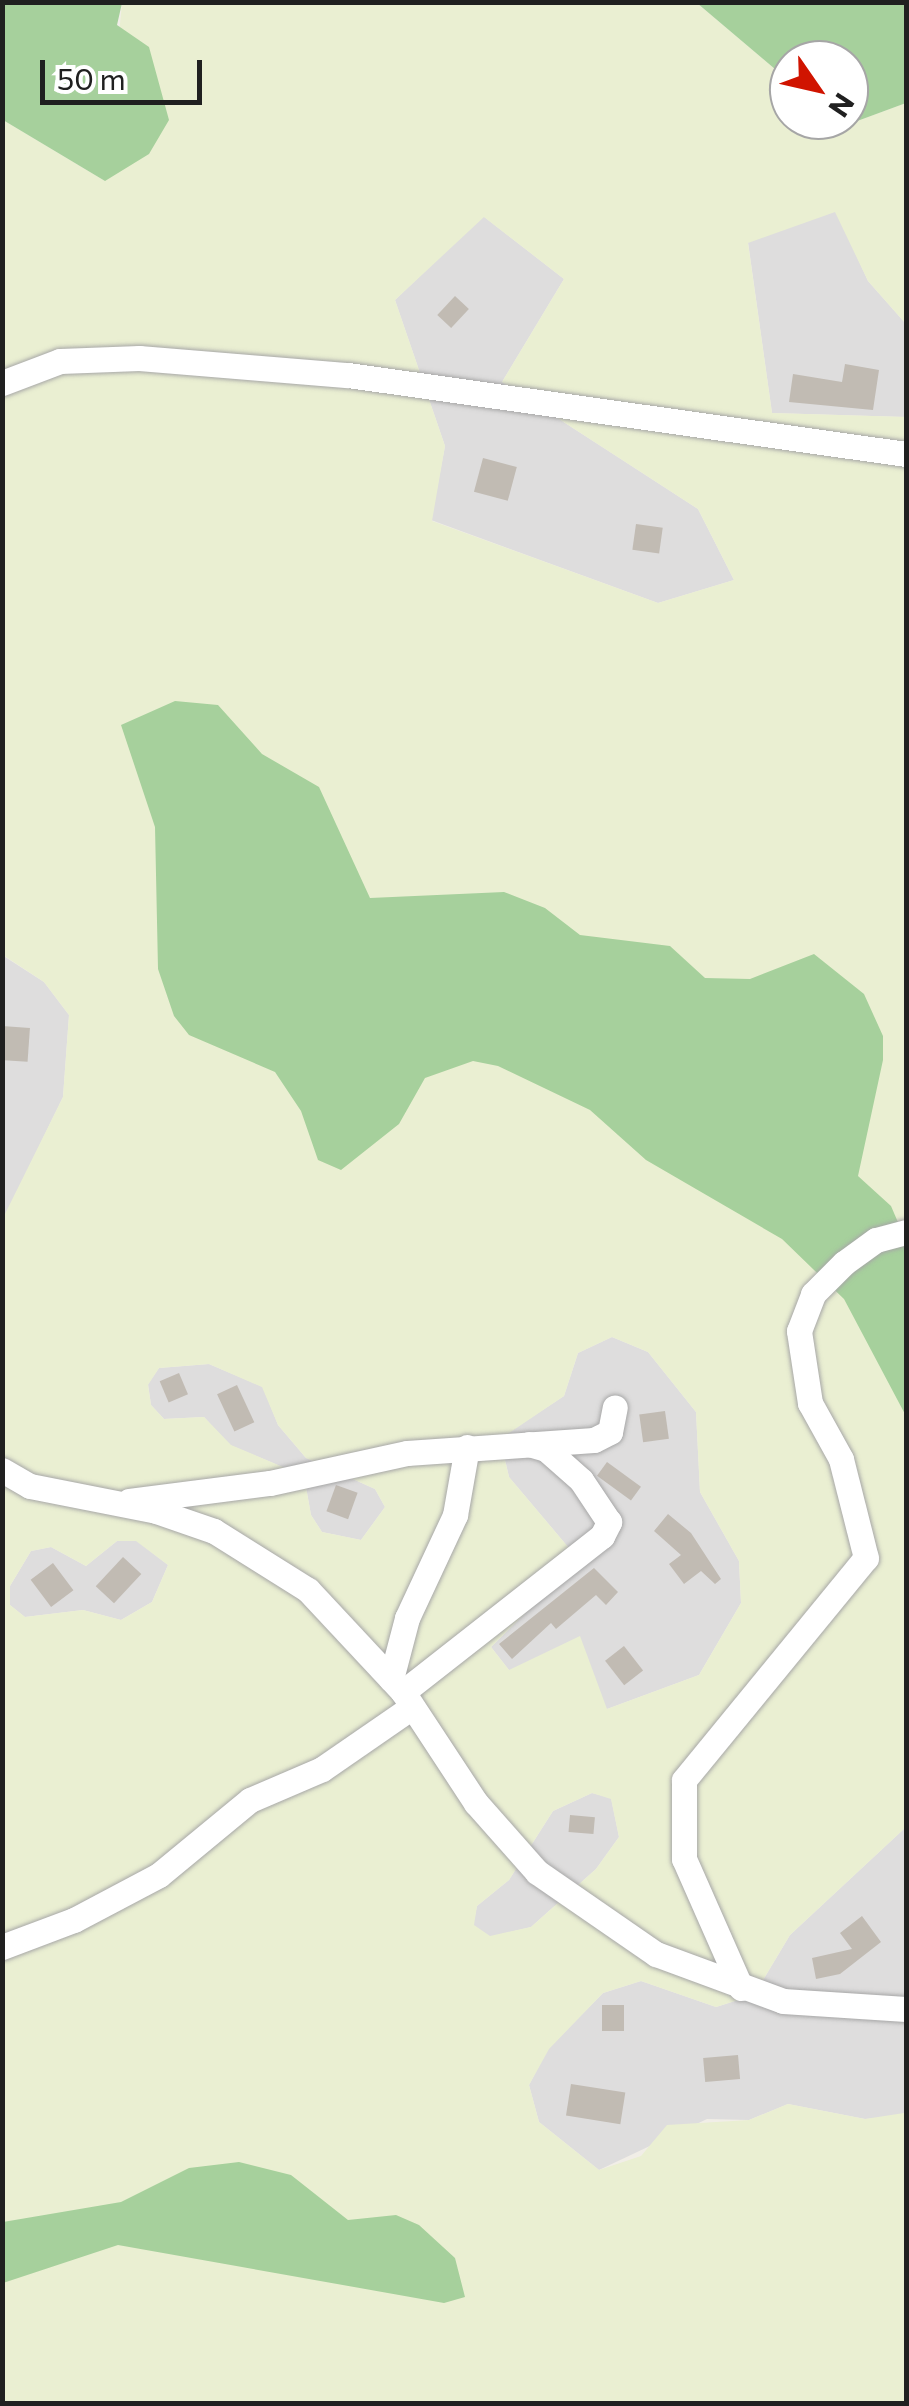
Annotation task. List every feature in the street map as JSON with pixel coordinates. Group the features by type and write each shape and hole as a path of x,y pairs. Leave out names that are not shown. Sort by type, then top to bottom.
{"street":[{"path":"2,383 60,361 139,358 348,375 906,454"},
{"path":"741,1988 684,1859 684,1780 866,1558 841,1458 810,1403 798,1346 813,1294 876,1240 906,1232"},
{"path":"120,1504 467,1447 594,1440 610,1432 615,1407"},
{"path":"2,1947 74,1920 160,1875 250,1800 322,1769 402,1692 602,1536 610,1522 581,1480 546,1449 529,1444"},
{"path":"402,1692 401,1633 454,1515 467,1447"},
{"path":"2,1470 30,1486 120,1504 214,1531 308,1590 402,1692 476,1803 537,1872 656,1954 741,1988 784,2000 906,2010"}],"shaded area":[{"path":"836,211 868,281 906,324 906,417 772,413 748,242"},
{"path":"483,216 564,279 502,382 698,509 734,580 658,603 431,520 445,446 395,300"},
{"path":"2,955 44,982 69,1015 63,1097 3,1220"},
{"path":"612,1337 648,1352 696,1412 700,1492 739,1561 741,1603 699,1675 607,1709 509,1670 491,1647 579,1560 509,1477 500,1438 564,1396 578,1353"},
{"path":"209,1364 263,1387 278,1425 306,1458 375,1489 385,1507 361,1540 322,1532 311,1515 304,1476 230,1445 204,1417 164,1419 151,1405 148,1384 159,1368"},
{"path":"117,1541 137,1541 168,1565 152,1602 121,1620 83,1610 25,1617 10,1605 10,1586 31,1551 51,1547 86,1566"},
{"path":"592,1793 611,1798 619,1837 596,1869 531,1927 490,1937 473,1925 477,1906 509,1880 553,1811"},
{"path":"906,1827 906,2116 865,2119 788,2104 749,2120 707,2119 599,2170 539,2122 529,2085 548,2049 603,1993 641,1981 716,2007 754,1995 790,1935"}],"green space":[{"path":"3,2 122,3 117,25 149,47 169,120 149,154 105,181 3,120"},
{"path":"122,3 697,3 769,64 769,140 869,140 869,117 906,103 906,324 868,281 835,212 748,243 772,413 906,417 906,1827 790,1935 754,1995 716,2007 641,1981 603,1993 549,2049 529,2085 539,2122 599,2170 641,2156 667,2125 749,2120 788,2104 865,2119 904,2113 906,2403 3,2404 2,1220 63,1097 69,1015 44,982 3,955 3,120 105,181","holes":["484,217 564,279 502,382 698,509 734,580 658,603 432,521 445,446 395,300","612,1337 648,1352 696,1412 700,1492 739,1561 741,1603 699,1675 607,1709 580,1636 509,1670 491,1647 579,1560 509,1477 500,1439 564,1396 578,1353","209,1364 262,1387 278,1425 306,1458 375,1489 385,1507 361,1540 322,1532 311,1515 304,1476 231,1445 204,1417 164,1419 151,1405 148,1385 159,1368","117,1541 136,1541 168,1565 152,1602 121,1620 83,1610 25,1617 10,1605 10,1586 31,1551 51,1547 86,1566","592,1793 611,1799 619,1837 596,1869 531,1927 490,1936 474,1925 477,1906 509,1880 553,1811"]},
{"path":"697,3 906,3 906,103 869,117 869,40 769,40 769,64"},
{"path":"175,701 218,705 262,754 319,787 370,898 504,892 545,908 580,935 670,946 705,978 750,979 814,954 864,994 883,1036 883,1060 858,1176 891,1206 906,1241 906,1416 844,1299 782,1239 646,1160 590,1110 498,1066 473,1061 425,1078 399,1124 341,1170 318,1160 301,1111 275,1072 189,1035 174,1016 158,969 155,827 121,725"},
{"path":"239,2162 291,2175 348,2220 396,2215 419,2225 455,2258 465,2297 444,2303 118,2245 3,2283 3,2222 121,2202 189,2168"}],"building":[{"path":"455,296 469,309 451,328 437,315"},
{"path":"845,364 879,370 873,410 789,402 793,374 842,382"},
{"path":"483,458 517,467 508,501 474,492"},
{"path":"636,524 663,528 659,554 632,550"},
{"path":"2,1026 30,1028 28,1062 2,1060"},
{"path":"179,1373 188,1394 169,1402 160,1381"},
{"path":"237,1385 254,1422 234,1431 217,1394"},
{"path":"665,1411 669,1439 643,1442 639,1415"},
{"path":"607,1462 641,1487 631,1500 597,1476"},
{"path":"336,1485 358,1493 348,1519 326,1511"},
{"path":"668,1514 691,1533 721,1579 715,1584 701,1571 684,1584 669,1564 681,1555 654,1531"},
{"path":"123,1557 141,1574 114,1603 96,1586"},
{"path":"53,1563 73,1590 51,1607 31,1580"},
{"path":"594,1568 618,1592 606,1605 596,1595 556,1629 551,1623 512,1659 499,1644"},
{"path":"624,1646 643,1670 624,1685 605,1661"},
{"path":"570,1815 595,1817 593,1834 569,1832"},
{"path":"862,1916 881,1942 840,1974 816,1979 812,1958 852,1949 840,1933"},
{"path":"602,2005 624,2005 624,2031 602,2031"},
{"path":"738,2055 740,2079 705,2082 703,2058"},
{"path":"571,2084 625,2093 620,2124 566,2116"}]}
